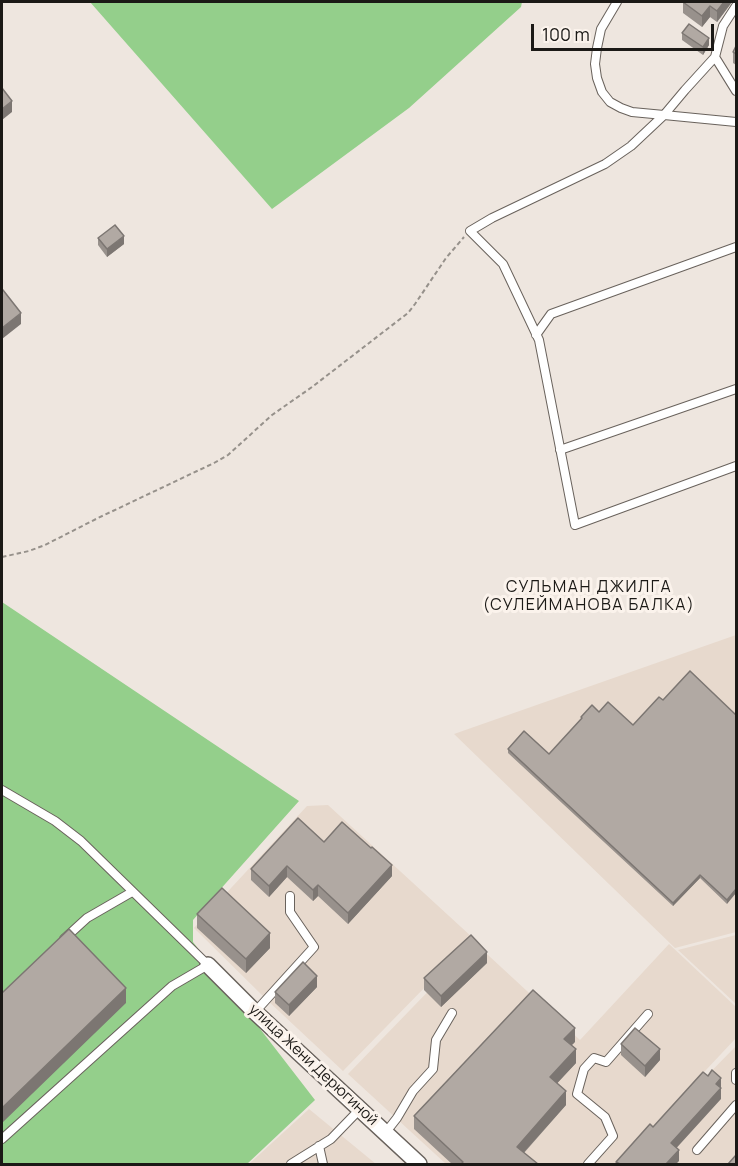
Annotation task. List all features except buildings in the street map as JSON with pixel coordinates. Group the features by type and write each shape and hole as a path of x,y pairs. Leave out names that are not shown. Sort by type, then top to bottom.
{"street":[{"name":"улица Жени Дерюгиной","path":"208,965 255,1012 419,1164"}],"lane":[{"path":"617,2 601,30 596,56 597,78 602,92 610,102 632,112 736,122"},
{"path":"736,6 723,26 715,57 664,115 631,146 605,164 492,218 470,231 504,264 539,340 575,525 736,466"},
{"path":"715,57 736,91"},
{"path":"536,335 551,314 736,247"},
{"path":"560,450 736,388"},
{"path":"2,790 55,821 81,841 208,965 172,986 2,1139"},
{"path":"61,942 87,918 132,892"},
{"path":"255,1012 314,947 290,912 291,896"},
{"path":"386,1132 413,1091 433,1069 436,1040 452,1013"},
{"path":"588,1164 613,1136 605,1117 577,1094 584,1069 594,1058 606,1062 648,1014"},
{"path":"736,1073 736,1080"},
{"path":"697,1150 736,1105"},
{"path":"291,1164 331,1138 360,1109"},
{"path":"319,1146 323,1164"}],"path":[{"path":"2,557 45,545 228,455 272,415 408,313 453,250 470,231"}],"shaded area":[{"path":"736,635 736,932 675,948 454,734"},
{"path":"328,805 473,938 343,1071 194,928 307,806"},
{"path":"736,935 736,1004 678,950"},
{"path":"475,943 580,1040 669,944 736,1007 736,1038 618,1164 446,1164 348,1074"},
{"path":"736,1046 736,1164 621,1164 639,1145"},
{"path":"309,1109 376,1164 249,1164"}],"green space":[{"path":"90,2 522,2 521,7 409,108 272,209"},
{"path":"2,602 299,801 193,920 193,942 315,1100 247,1164 2,1164"}],"district":[{"name":"СУЛЬМАН ДЖИЛГА (СУЛЕЙМАНОВА БАЛКА)","path":"589,597"}]}
